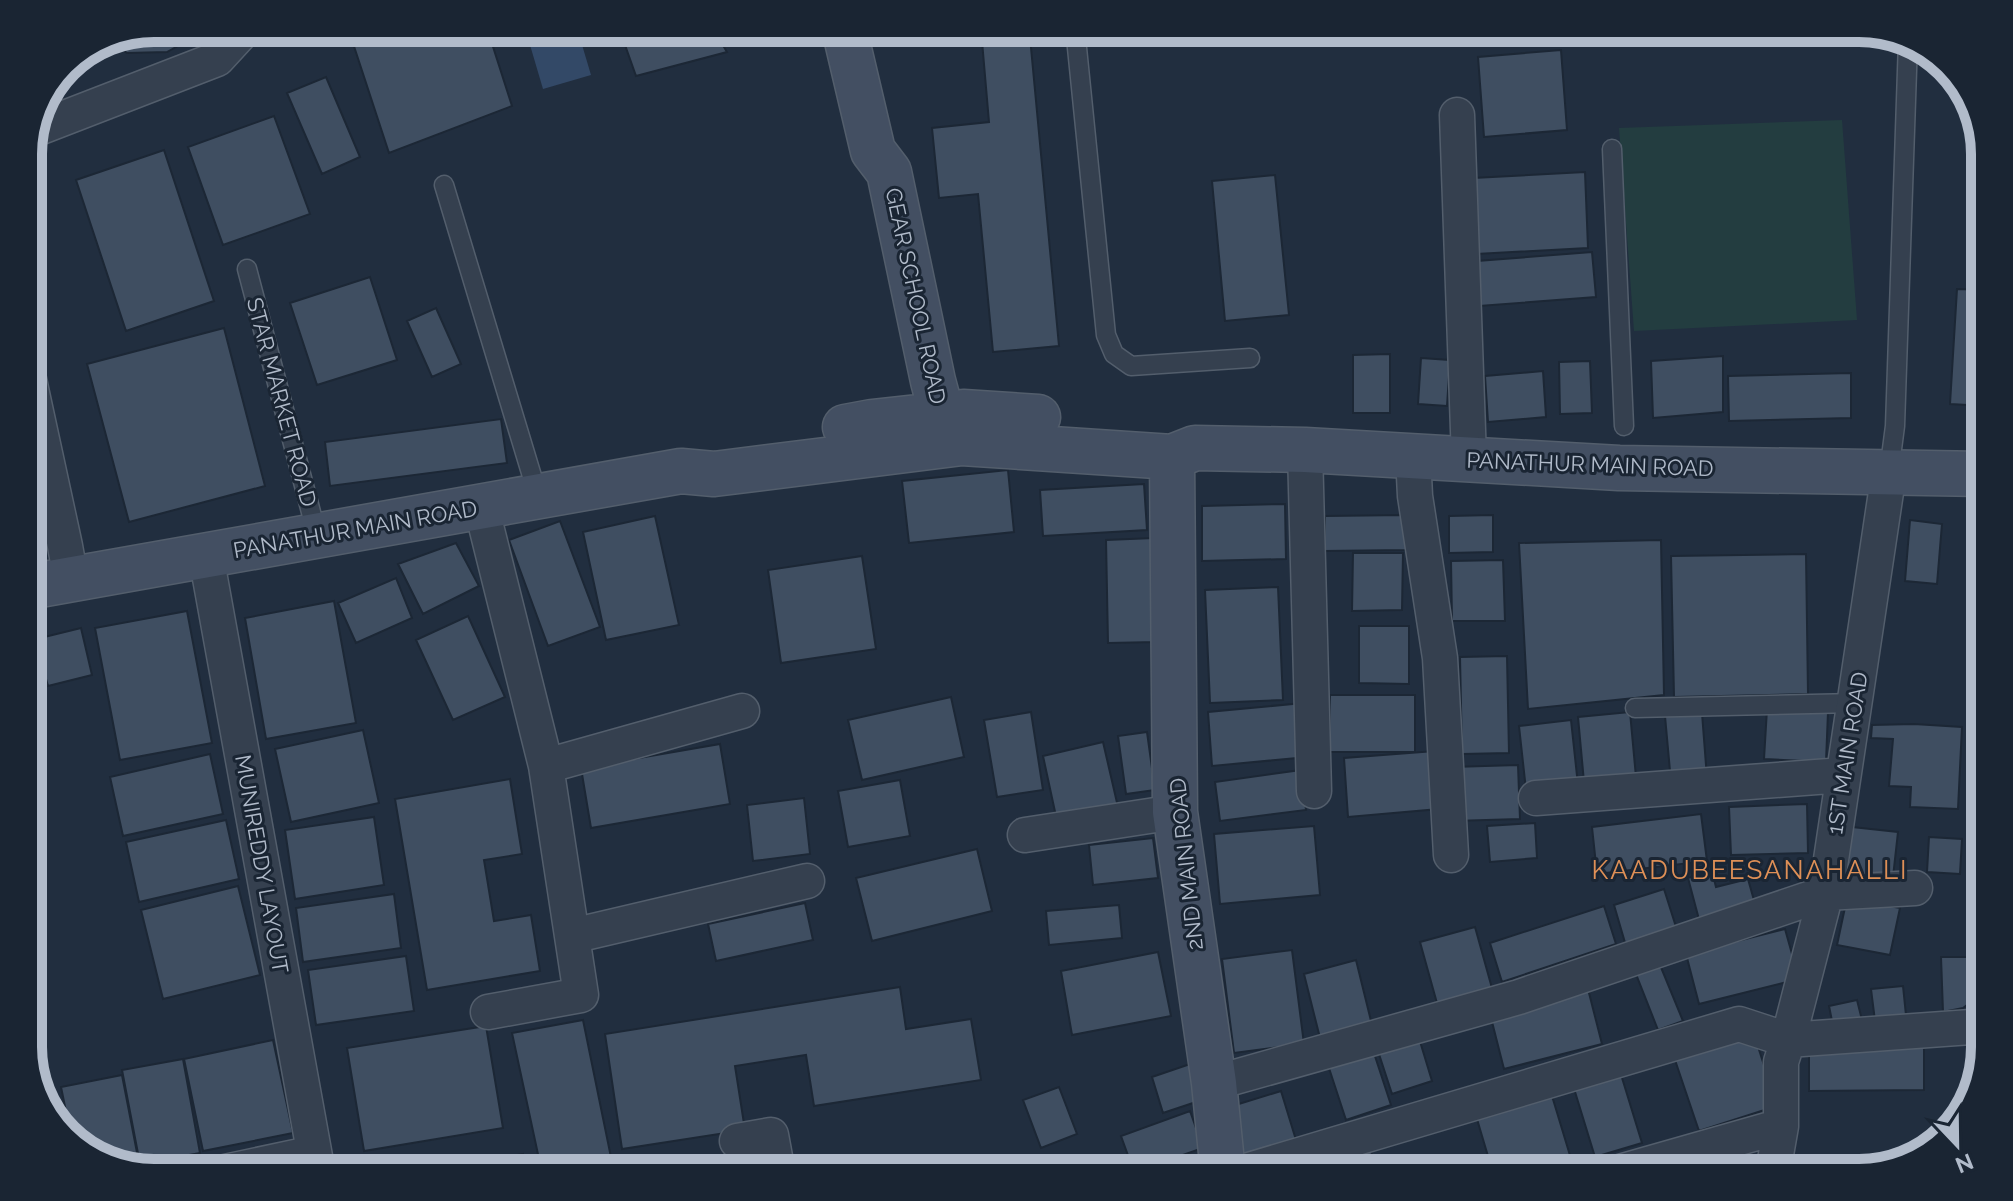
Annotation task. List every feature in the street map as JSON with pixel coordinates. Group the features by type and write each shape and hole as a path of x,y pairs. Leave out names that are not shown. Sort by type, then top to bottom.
{"street":[{"path":"46,125 217,59 233,42"},
{"name":"GEAR SCHOOL ROAD","path":"847,42 873,151 889,172 934,430"},
{"path":"1457,115 1469,459"},
{"name":"PANATHUR MAIN ROAD","path":"42,584 681,471 714,474 934,430 962,443 1184,453 1305,450 1619,468 1971,474"},
{"path":"42,440 71,579"},
{"path":"1305,450 1314,791"},
{"name":"2ND MAIN ROAD","path":"1184,453 1175,812 1214,1083 1222,1159"},
{"path":"1413,456 1415,496 1440,658 1451,855"},
{"name":"1ST MAIN ROAD","path":"1775,1159 1781,1126 1781,1062 1826,893 1889,472"},
{"path":"481,506 546,766 581,995 488,1012"},
{"name":"MUNIREDDY LAYOUT","path":"206,556 315,1159"},
{"path":"546,766 742,711"},
{"path":"1536,798 1843,775"},
{"path":"1025,835 1175,812"},
{"path":"572,936 807,881"},
{"path":"1214,1083 1519,997 1826,893 1915,888"},
{"path":"1286,1159 1739,1024 1788,1040 1971,1027"},
{"path":"1665,1159 1781,1126"},
{"path":"737,1141 771,1135 775,1159"}],"lane":[{"path":"1076,42 1106,335 1114,354 1131,366 1250,358"},
{"path":"1889,472 1895,426 1908,54"},
{"path":"1612,149 1624,426"},
{"path":"444,185 538,496"},
{"name":"STAR MARKET ROAD","path":"247,269 317,535"},
{"path":"1635,708 1856,703"}],"green space":[{"path":"1842,120 1857,320 1634,331 1619,128"}],"water":[{"path":"529,42 581,42 591,75 543,89"}],"building":[{"path":"185,42 167,52 127,53 120,48 132,44"},
{"path":"353,42 491,42 512,106 389,153"},
{"path":"624,42 721,42 727,52 636,76"},
{"path":"982,42 1030,42 1059,346 993,352 978,194 939,198 932,128 989,122"},
{"path":"1561,50 1567,130 1484,137 1478,57"},
{"path":"326,77 360,157 322,174 287,93"},
{"path":"274,116 310,214 223,245 188,147"},
{"path":"164,150 214,301 126,331 76,180"},
{"path":"1585,172 1588,248 1476,254 1473,178"},
{"path":"1275,175 1289,315 1225,321 1212,181"},
{"path":"1592,252 1596,297 1479,306 1477,261"},
{"path":"370,277 397,360 317,385 290,303"},
{"path":"1957,289 1971,290 1971,405 1950,404"},
{"path":"436,308 461,364 432,377 407,321"},
{"path":"224,328 265,486 129,522 87,364"},
{"path":"1390,354 1390,413 1353,413 1353,355"},
{"path":"1723,356 1723,412 1653,418 1651,361"},
{"path":"1421,358 1450,360 1447,406 1418,404"},
{"path":"1590,361 1592,413 1560,414 1559,362"},
{"path":"1543,371 1546,417 1488,422 1485,376"},
{"path":"1851,373 1851,418 1729,421 1728,376"},
{"path":"501,419 507,463 330,486 325,442"},
{"path":"1008,470 1014,532 909,543 902,481"},
{"path":"1144,484 1147,530 1043,536 1040,490"},
{"path":"1285,504 1286,559 1202,561 1202,506"},
{"path":"1406,515 1406,550 1324,551 1325,516"},
{"path":"1493,515 1493,552 1449,553 1449,516"},
{"path":"655,516 679,625 606,640 583,532"},
{"path":"1910,520 1942,524 1937,584 1905,581"},
{"path":"560,521 600,627 548,646 509,540"},
{"path":"1154,538 1157,642 1108,643 1106,540"},
{"path":"1661,540 1664,695 1528,709 1519,543"},
{"path":"456,543 479,586 423,614 398,564"},
{"path":"1353,553 1403,553 1402,610 1352,611"},
{"path":"1806,554 1808,694 1674,697 1671,556"},
{"path":"862,556 876,649 781,663 768,570"},
{"path":"1503,560 1505,621 1452,621 1451,561"},
{"path":"396,578 412,618 356,643 338,603"},
{"path":"1278,587 1283,700 1210,703 1205,590"},
{"path":"334,601 356,723 266,739 245,618"},
{"path":"187,611 212,743 120,760 95,628"},
{"path":"468,616 505,697 453,720 416,640"},
{"path":"1359,626 1409,626 1409,684 1359,683"},
{"path":"81,628 92,675 48,686 42,672 42,638"},
{"path":"1507,656 1509,753 1462,754 1460,657"},
{"path":"1330,695 1415,695 1415,752 1329,752"},
{"path":"951,697 964,757 862,780 848,720"},
{"path":"1303,703 1308,757 1212,766 1208,712"},
{"path":"1767,709 1828,712 1826,762 1764,759"},
{"path":"1031,712 1043,790 997,797 984,720"},
{"path":"1630,712 1636,777 1584,782 1578,717"},
{"path":"1702,713 1707,778 1671,782 1665,716"},
{"path":"1571,720 1578,785 1526,790 1519,726"},
{"path":"1872,725 1962,727 1958,809 1910,807 1911,787 1889,786 1893,739 1871,738"},
{"path":"363,730 379,803 291,822 275,749"},
{"path":"1147,732 1155,790 1126,794 1118,736"},
{"path":"1103,742 1118,807 1057,821 1043,756"},
{"path":"720,744 730,804 591,828 581,768"},
{"path":"1435,751 1439,809 1348,817 1344,758"},
{"path":"210,754 223,814 123,836 110,777"},
{"path":"1518,765 1520,819 1453,821 1452,767"},
{"path":"1301,770 1306,810 1220,821 1215,782"},
{"path":"510,779 522,854 484,860 494,921 531,915 540,971 427,990 395,799"},
{"path":"900,780 910,836 848,847 838,791"},
{"path":"804,798 810,854 753,861 747,805"},
{"path":"1807,804 1808,853 1731,855 1729,807"},
{"path":"1701,814 1707,861 1597,874 1592,827"},
{"path":"374,817 384,885 295,899 285,830"},
{"path":"226,820 239,879 139,902 126,842"},
{"path":"1535,823 1537,858 1490,862 1487,826"},
{"path":"1314,826 1320,895 1220,904 1214,834"},
{"path":"1852,827 1898,832 1893,877 1847,871"},
{"path":"1929,837 1962,839 1960,874 1927,872"},
{"path":"1153,838 1158,878 1093,885 1089,845"},
{"path":"977,849 992,911 872,941 856,878"},
{"path":"1712,871 1716,887 1748,879 1757,911 1701,927 1688,878"},
{"path":"238,886 260,975 163,999 141,910"},
{"path":"1664,889 1677,930 1626,946 1614,905"},
{"path":"394,894 401,948 303,962 296,908"},
{"path":"1847,898 1900,908 1890,955 1837,945"},
{"path":"805,903 813,940 716,961 708,924"},
{"path":"1119,905 1122,938 1049,945 1046,911"},
{"path":"1604,906 1616,944 1502,982 1490,943"},
{"path":"1475,927 1495,999 1440,1014 1420,942"},
{"path":"1785,929 1799,979 1699,1004 1686,954"},
{"path":"1292,950 1304,1044 1234,1053 1222,959"},
{"path":"1158,952 1171,1016 1072,1035 1061,971"},
{"path":"406,956 414,1011 316,1025 308,970"},
{"path":"1941,957 1971,957 1971,1002 1963,1008 1943,1012"},
{"path":"1356,960 1373,1029 1321,1042 1304,974"},
{"path":"1658,960 1683,1021 1658,1030 1634,969"},
{"path":"1903,986 1907,1025 1876,1029 1871,989"},
{"path":"900,987 906,1029 971,1019 981,1080 814,1106 806,1055 735,1066 745,1130 622,1149 605,1034"},
{"path":"1588,989 1602,1044 1504,1069 1490,1014"},
{"path":"1857,1000 1863,1024 1834,1031 1829,1006"},
{"path":"583,1020 611,1159 539,1159 512,1033"},
{"path":"486,1026 503,1128 364,1151 347,1048"},
{"path":"1754,1034 1777,1106 1699,1131 1675,1060"},
{"path":"1419,1038 1432,1081 1392,1094 1378,1051"},
{"path":"273,1040 293,1133 203,1151 184,1059"},
{"path":"1924,1046 1924,1090 1809,1091 1809,1047"},
{"path":"1372,1047 1391,1105 1346,1120 1327,1062"},
{"path":"183,1059 200,1153 167,1159 139,1158 122,1070"},
{"path":"1193,1063 1205,1099 1163,1113 1152,1077"},
{"path":"1619,1068 1642,1143 1595,1157 1572,1082"},
{"path":"122,1075 138,1158 98,1144 75,1126 67,1116 61,1087"},
{"path":"1549,1086 1571,1159 1489,1159 1474,1109"},
{"path":"1059,1087 1077,1134 1041,1148 1023,1100"},
{"path":"1281,1091 1296,1140 1244,1156 1229,1107"},
{"path":"1190,1111 1203,1148 1171,1159 1129,1159 1121,1136"},
{"path":"1369,1143 1373,1159 1339,1159 1337,1151"},
{"path":"739,1153 740,1159 714,1159"},
{"path":"523,1154 524,1159 495,1159"}],"district":[{"name":"KAADUBEESANAHALLI","path":"1750,870"}]}
